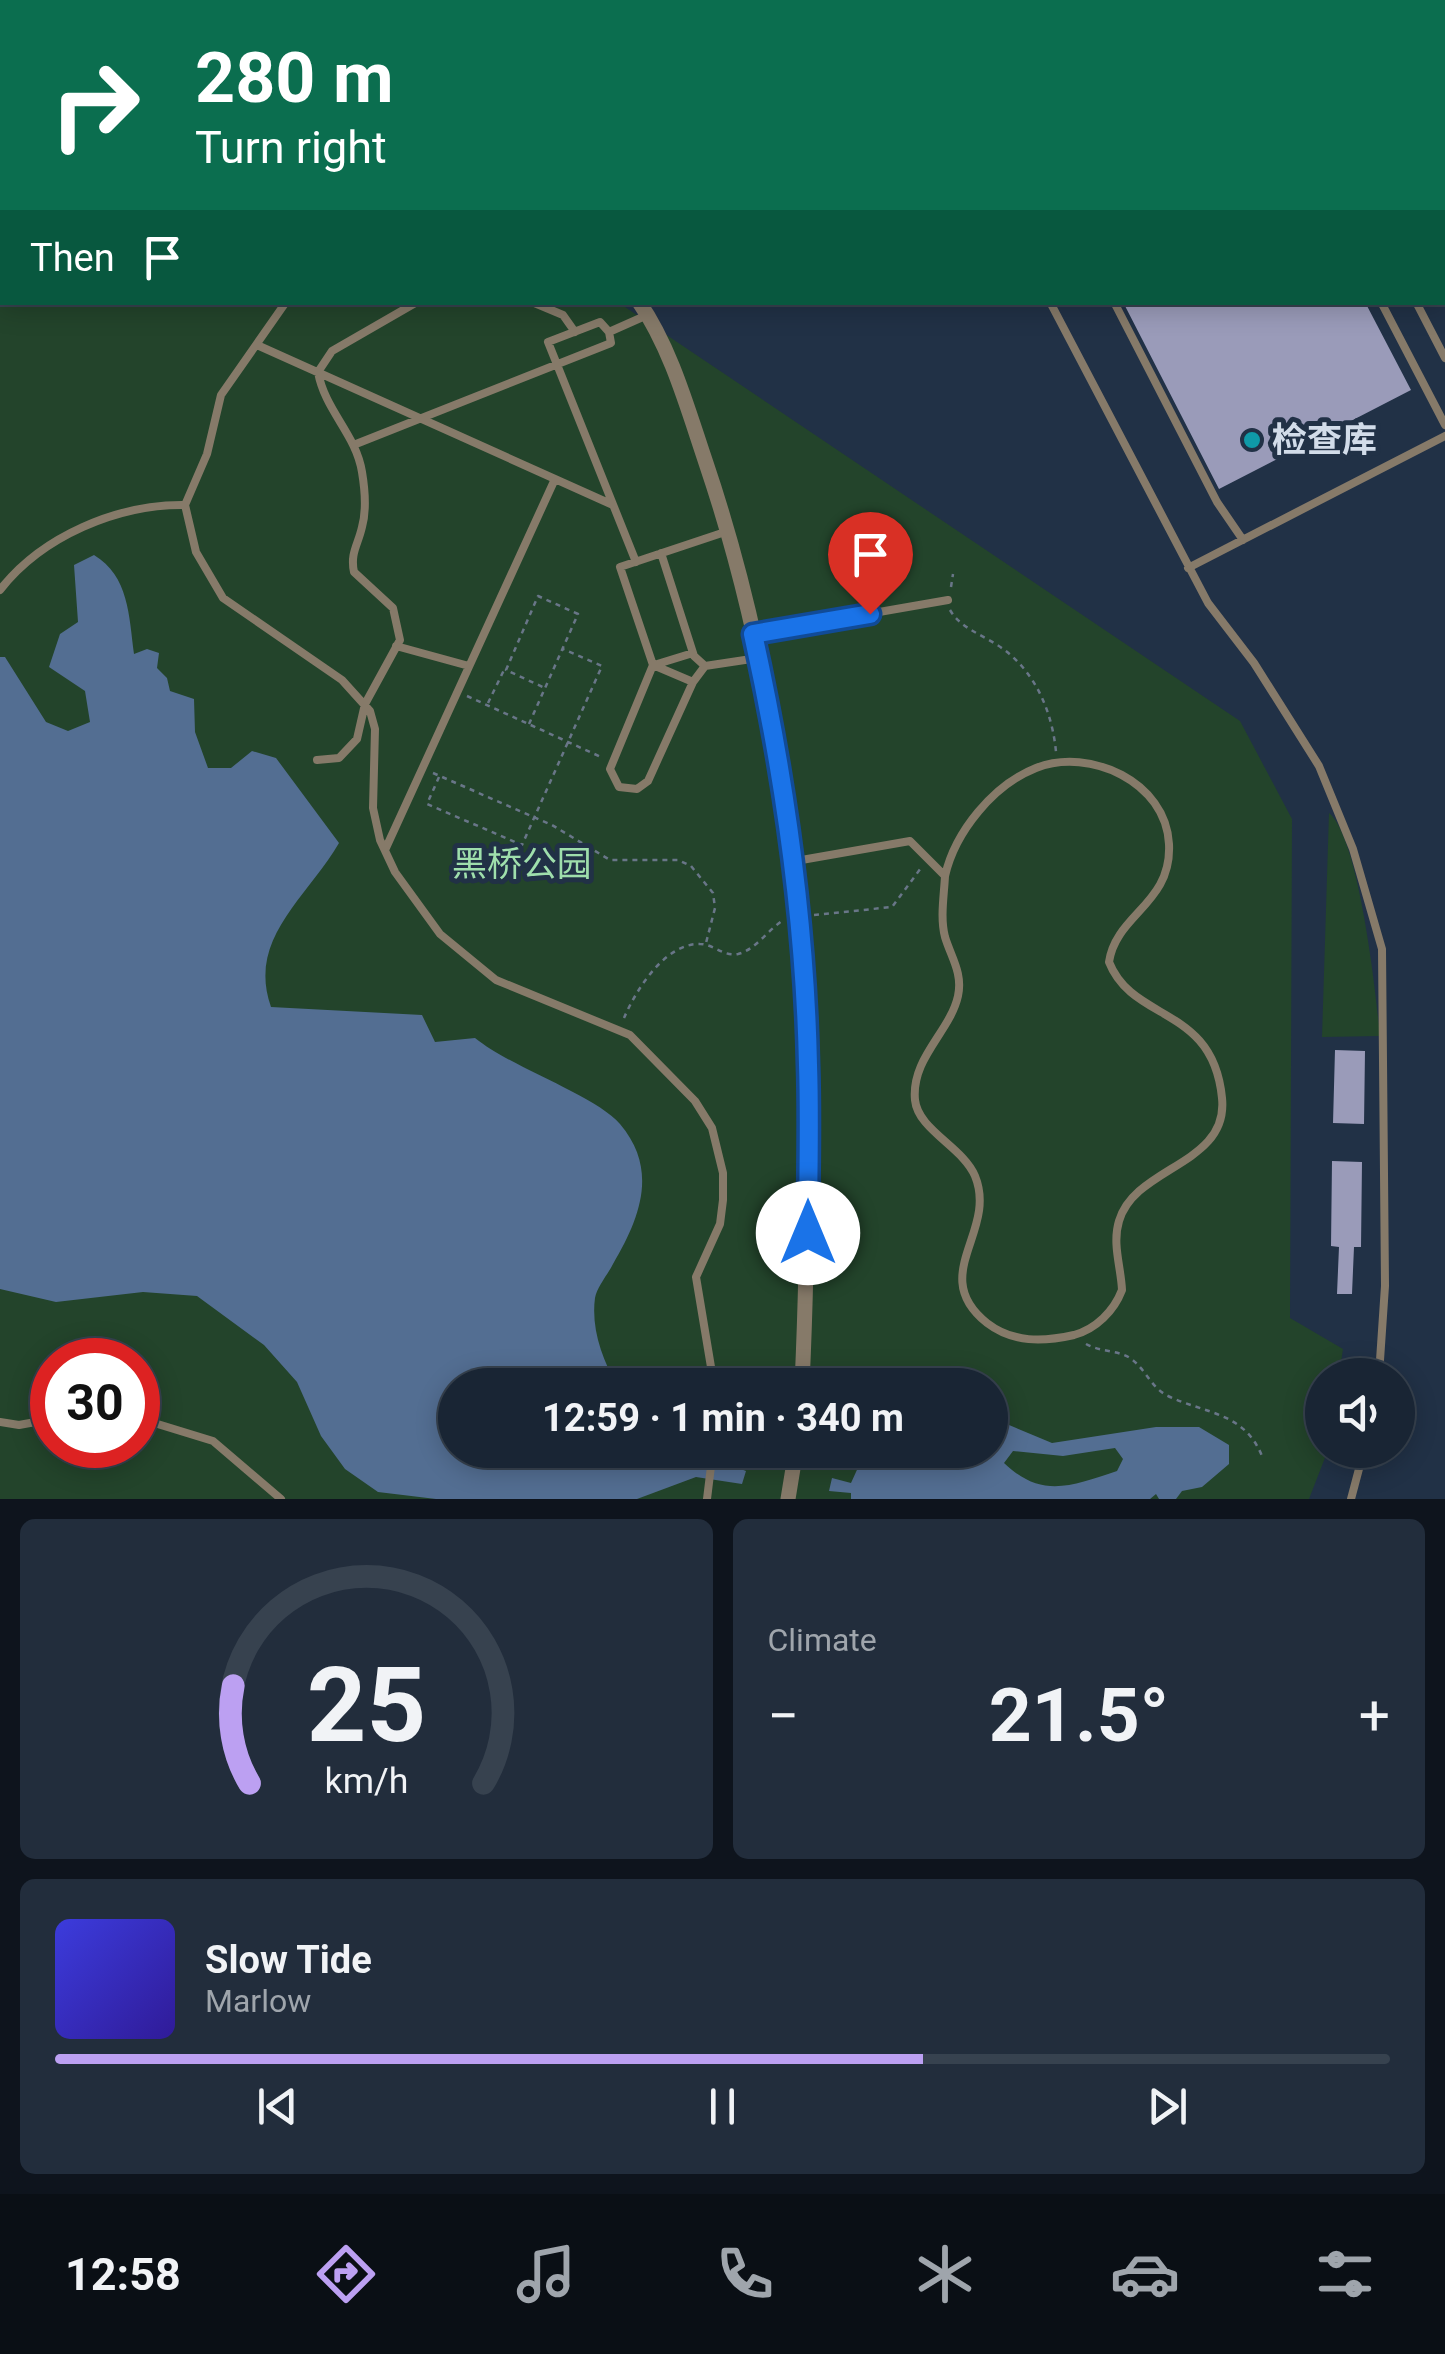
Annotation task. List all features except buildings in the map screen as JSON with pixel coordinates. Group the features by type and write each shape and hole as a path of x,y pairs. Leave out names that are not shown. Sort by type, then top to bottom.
{"street":[{"path":"643,309 684,396 729,531 772,723 796,917 808,1062 802,1368"},
{"path":"788,1499 793,1468"}],"lane":[{"path":"284,305 221,394 207,454 184,506 196,552 223,598 342,680 365,704 375,730 374,808 385,850 416,903 468,960 496,980 620,1028 653,1054 695,1101 718,1146 723,1173 720,1224 696,1277 711,1368"},
{"path":"318,760 339,758 357,739 365,704 396,646 399,626 393,608 354,572 352,561 366,505 356,444 323,396 318,372 332,352 412,305"},
{"path":"539,305 563,316 575,332"},
{"path":"1052,305 1188,568 1319,766 1353,849 1382,949 1385,1286 1381,1358"},
{"path":"1116,305 1217,502 1242,540"},
{"path":"1383,305 1445,425"},
{"path":"1418,305 1445,358"},
{"path":"609,332 643,309"},
{"path":"356,444 557,364 612,343 600,322 548,342 557,364 636,562"},
{"path":"257,344 613,505"},
{"path":"1188,568 1445,436"},
{"path":"385,850 555,479"},
{"path":"0,590 42,550 82,528 156,505 184,506"},
{"path":"729,531 620,567 653,665 612,762 610,777 620,786 637,790 648,781 692,682 705,666 758,658"},
{"path":"661,553 693,653 705,666"},
{"path":"753,634 948,600"},
{"path":"396,646 469,666"},
{"path":"653,665 693,653"},
{"path":"653,665 692,682"},
{"path":"1056,764 1117,770 1141,788 1163,817 1170,847 1162,886 1121,933 1109,962 1119,986 1170,1014 1192,1032 1214,1070 1222,1099 1220,1118 1198,1152 1149,1180 1124,1205 1116,1242 1122,1290 1105,1316 1078,1334 1034,1341 1014,1338 981,1318 963,1293 961,1272 982,1200 977,1181 960,1150 922,1116 915,1104 921,1066 959,994 958,965 945,937 946,876 961,835 990,801 1036,768 1056,764"},
{"path":"790,862 910,841 946,876"},
{"path":"0,1422 30,1423"},
{"path":"160,1425 213,1441 281,1499"},
{"path":"707,1499 711,1468"},
{"path":"1351,1499 1359,1468"}],"path":[{"path":"953,574 948,600 951,613 963,626 1011,655 1035,686 1053,721 1056,764"},
{"path":"487,705 538,596 578,614 529,724"},
{"path":"439,776 427,804 522,845 602,666 563,649"},
{"path":"506,670 545,688"},
{"path":"457,692 612,762"},
{"path":"422,768 534,817 610,860 678,860 692,866 713,892 715,908 706,944"},
{"path":"620,1028 639,989 660,964 694,944 742,954 779,922 892,907 928,859"},
{"path":"1078,1334 1093,1348 1133,1360 1147,1380 1169,1397 1238,1422 1254,1437 1262,1456"}],"green space":[{"name":"黑桥公园","path":"0,305 622,305 1240,721 1292,819 1290,1318 1343,1349 1342,1358 1305,1358 1305,1468 1321,1468 1309,1499 0,1499"},
{"path":"1329,813 1340,828 1357,883 1380,1036 1322,1037"}],"water":[{"path":"94,555 114,574 125,598 134,654 147,649 159,653 157,668 167,678 170,691 194,699 195,732 208,768 231,768 252,751 276,758 339,843 273,940 266,983 271,1007 422,1015 435,1042 475,1038 608,1113 632,1141 642,1176 637,1212 595,1298 599,1343 608,1368 438,1368 438,1468 738,1468 746,1471 742,1484 696,1477 637,1499 436,1499 378,1492 345,1469 321,1436 297,1382 264,1345 197,1296 143,1292 56,1302 0,1289 0,657 5,657 46,722 68,731 90,722 85,691 49,667 60,634 78,622 74,565"},
{"path":"1008,1425 1052,1443 1156,1427 1199,1427 1229,1445 1229,1464 1202,1487 1182,1491 1176,1499 1159,1499 1156,1494 1150,1499 851,1499 851,1493 829,1491 832,1478 851,1483 858,1468 1008,1466 1031,1482 1071,1485 1117,1471 1123,1459 1115,1448 1063,1456 1013,1451 1008,1458"}],"place":[{"name":"检查库","path":"1252,440"}],"route":[{"path":"808,1233 808,1062 795,902 772,723 753,634 870,614"}]}
